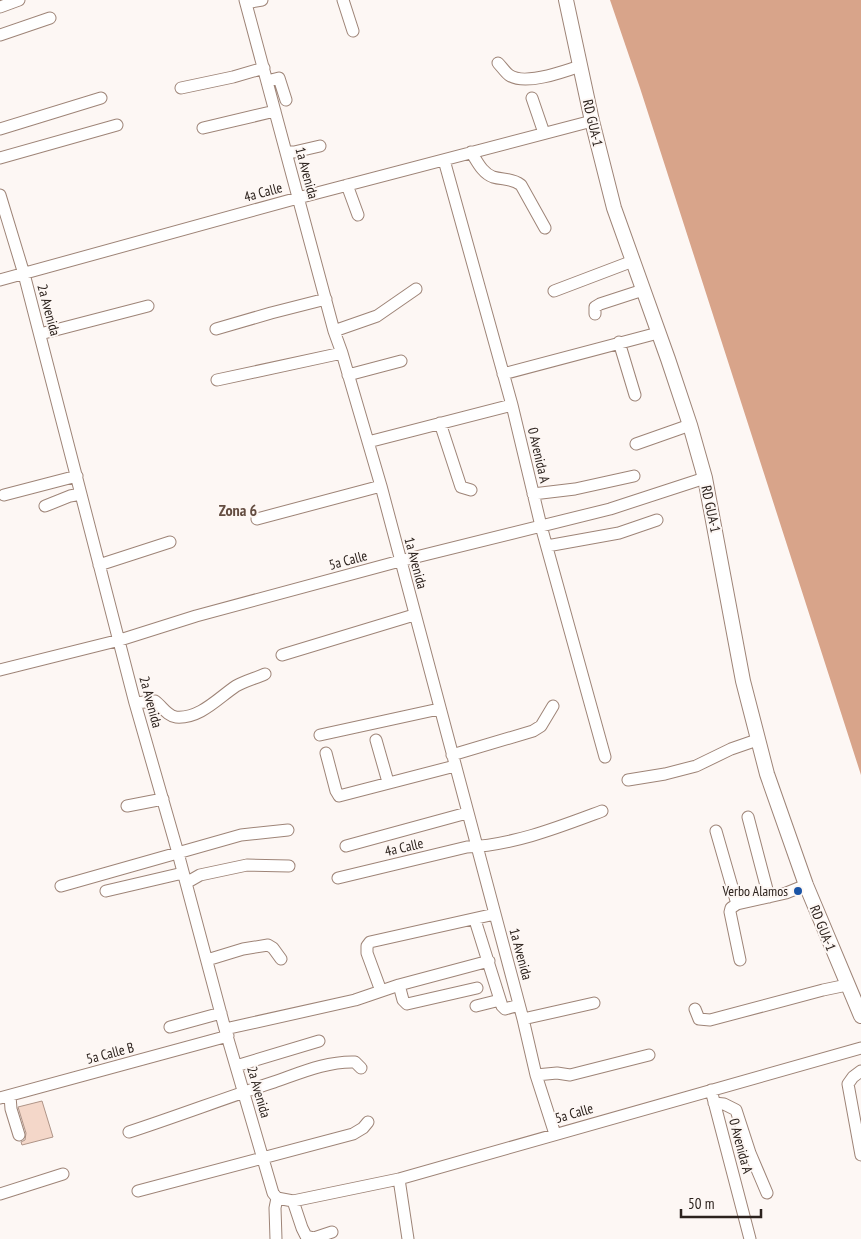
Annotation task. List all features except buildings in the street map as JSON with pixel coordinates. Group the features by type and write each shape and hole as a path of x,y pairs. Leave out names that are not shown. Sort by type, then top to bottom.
{"main road":[{"name":"RD GUA-1","path":"566,0 592,121 614,208 690,425 705,478 743,681 757,740 806,885 861,1016"}],"street":[{"path":"0,7 19,0"},
{"path":"246,1 262,0"},
{"path":"343,0 353,32"},
{"name":"1a Avenida","path":"246,1 334,331 342,352 381,486 523,1019 536,1075 555,1134"},
{"path":"0,35 50,18"},
{"path":"498,63 508,74 516,78 530,79 580,66"},
{"path":"181,88 264,68"},
{"path":"267,81 279,78 286,100"},
{"path":"0,129 101,98"},
{"path":"532,98 544,133"},
{"path":"203,128 275,111"},
{"name":"4a Calle","path":"0,280 346,185 592,121"},
{"path":"0,158 117,125"},
{"path":"286,152 320,146"},
{"path":"471,152 479,166 486,173 492,177 515,181 520,185 545,228"},
{"name":"0 Avenida A","path":"444,160 512,405 541,526 605,757"},
{"path":"346,185 358,215"},
{"name":"2a Avenida","path":"0,195 2,208 24,274 135,703 185,878 226,1033 273,1193 277,1198"},
{"path":"554,291 632,261"},
{"path":"334,331 377,316 416,289"},
{"path":"595,314 595,307 600,304 643,290"},
{"path":"216,329 326,299"},
{"path":"40,334 148,306"},
{"path":"503,374 658,333"},
{"path":"619,342 635,395"},
{"path":"217,380 342,352"},
{"path":"348,375 402,361"},
{"path":"368,442 512,405"},
{"path":"440,423 461,487 471,490"},
{"path":"636,444 690,425"},
{"path":"4,495 77,476"},
{"path":"533,494 575,489 634,476"},
{"name":"5a Calle","path":"0,670 120,640 196,616 400,561 610,509 705,478"},
{"path":"257,519 381,486"},
{"path":"45,506 70,496 81,494"},
{"path":"547,546 619,533 657,520"},
{"path":"99,565 170,542"},
{"path":"282,655 414,615"},
{"path":"135,703 155,701 167,713 175,717 188,715 202,711 238,685 265,674"},
{"path":"326,753 337,795 340,796 454,760 533,731 541,726 553,706"},
{"path":"320,734 439,708"},
{"path":"376,740 388,782"},
{"path":"628,780 665,774 696,766 731,749 757,740"},
{"path":"128,806 163,799"},
{"name":"4a Calle","path":"338,878 467,847 515,840 602,811"},
{"path":"346,846 467,813"},
{"path":"748,817 769,897"},
{"path":"60,886 241,835 288,830"},
{"path":"716,831 737,904"},
{"path":"106,891 185,878 247,865 289,866"},
{"path":"740,960 730,912 731,908 737,904 769,897 806,885"},
{"path":"382,991 367,953 367,946 370,942 495,914"},
{"path":"475,920 500,1000 505,1008 519,1005"},
{"path":"207,960 243,949 268,944 281,959"},
{"name":"5a Calle B","path":"5,1097 226,1033 355,1000 399,985 489,961"},
{"path":"399,985 403,1000 407,1004 477,988"},
{"path":"695,1009 699,1019 710,1020 847,985"},
{"path":"476,1006 500,1000"},
{"path":"523,1019 594,1003"},
{"path":"170,1027 221,1013"},
{"path":"236,1066 319,1041"},
{"name":"5a Calle","path":"293,1201 399,1179 861,1048"},
{"path":"536,1075 557,1073 570,1075 649,1054"},
{"path":"129,1132 191,1112 243,1091 326,1064 355,1062 361,1068"},
{"path":"861,1071 852,1077 848,1084 861,1155"},
{"name":"0 Avenida A","path":"711,1090 750,1239"},
{"path":"5,1097 19,1135"},
{"path":"714,1103 724,1104 736,1110 750,1153 767,1193"},
{"path":"138,1191 352,1134 363,1128 368,1122"},
{"path":"0,1194 63,1174"},
{"path":"399,1179 408,1239"},
{"path":"276,1239 275,1208 277,1198 293,1201 306,1236 314,1238 332,1232"}],"shaded area":[{"path":"610,0 861,0 861,775 640,88"}],"place":[{"name":"Verbo Alamos","path":"798,891"}],"district":[{"name":"Zona 6","path":"238,510"}]}
